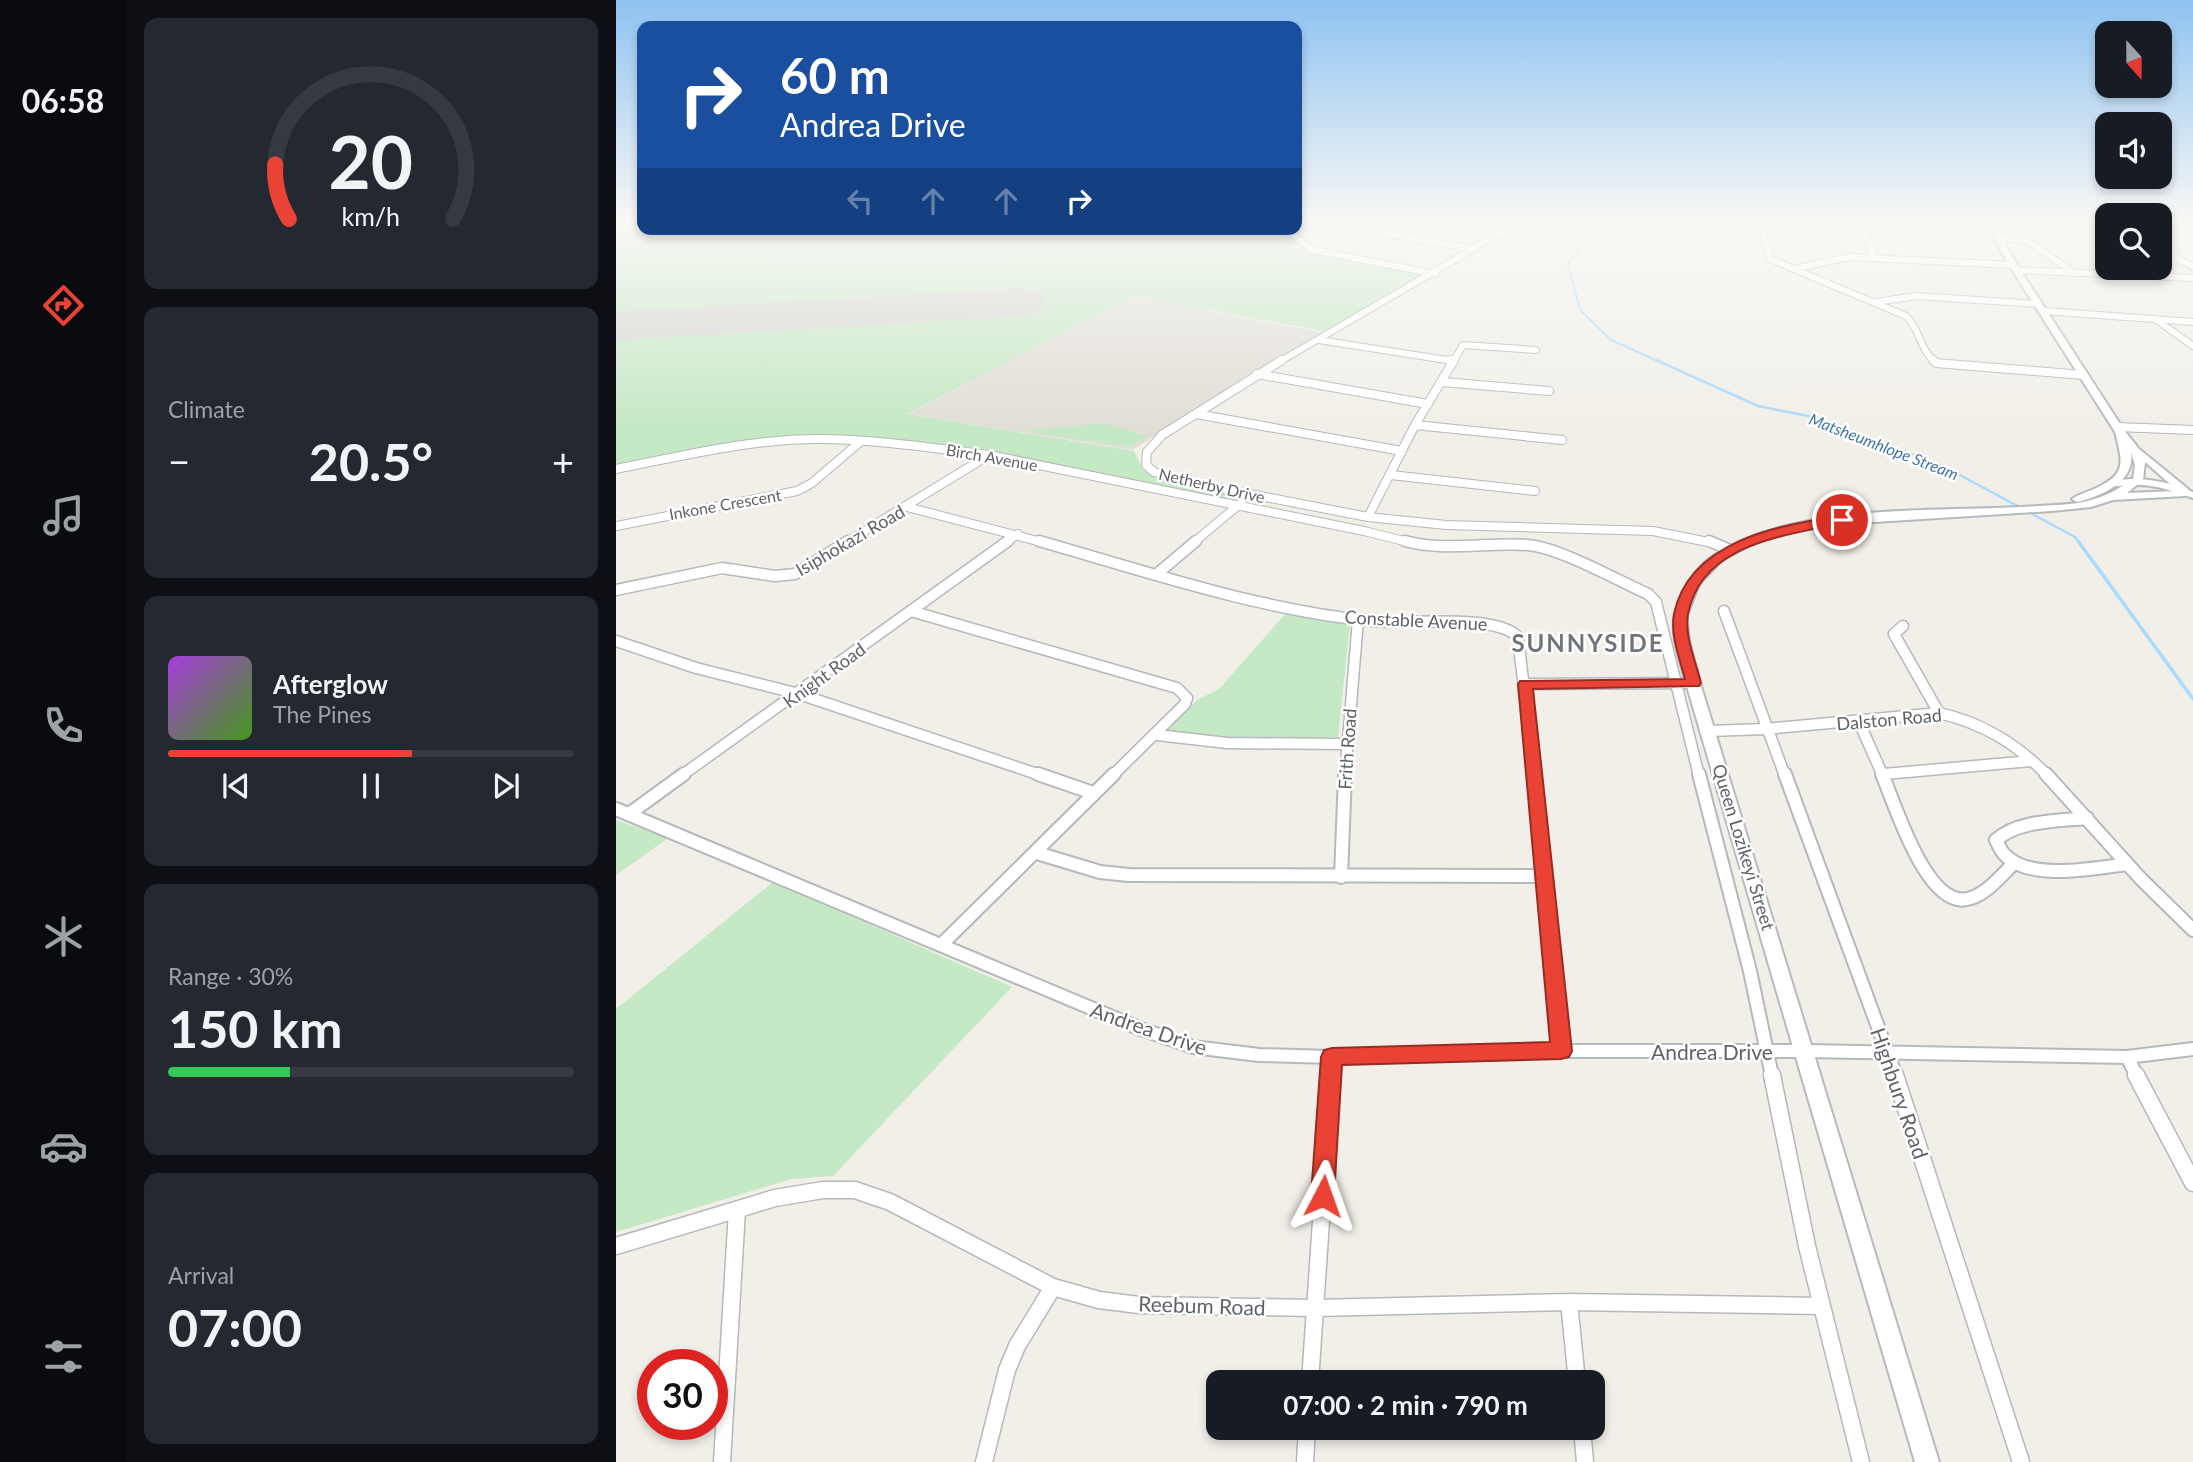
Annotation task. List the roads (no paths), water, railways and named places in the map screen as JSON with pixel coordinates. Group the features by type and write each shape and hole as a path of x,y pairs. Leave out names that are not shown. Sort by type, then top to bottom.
{"main road":[{"path":"2030,289 2118,429 2182,492"},
{"path":"2118,429 2127,463"},
{"path":"2136,449 2141,461 2138,480"},
{"name":"Queen Lozikeyi Street","path":"2042,508 2081,498 2109,484 2118,478 2127,463"},
{"name":"Queen Lozikeyi Street","path":"1927,1462 1806,1051 1693,683 1681,629 1684,603 1702,573 1730,550 1759,537 1811,524 2042,508 2103,501 2138,480"},
{"path":"2103,501 2140,494 2182,492"}],"street":[{"name":"Netherby Drive","path":"1409,289 1258,374 1196,414 1151,447 1145,456 1146,465 1154,472 1167,477 1368,517 1446,524 1653,530 1705,540 1730,550"},
{"path":"1842,289 1910,318 1929,359 1936,363 2083,375"},
{"path":"1875,302 1916,296 2193,322"},
{"path":"2153,318 2193,346"},
{"path":"1318,340 1453,361"},
{"path":"1368,517 1415,425 1465,344 1536,350"},
{"path":"1258,374 1428,404"},
{"path":"1442,382 1549,391"},
{"path":"1196,414 1402,451"},
{"path":"1415,425 1562,440"},
{"path":"2118,429 2193,430"},
{"name":"Birch Avenue","path":"616,469 702,452 779,441 820,439 989,455 1364,531 1410,544 1442,548 1507,545 1548,549 1648,594 1656,602 1674,682 1730,887 1768,1051 1820,1306 1861,1462"},
{"name":"Inkone Crescent","path":"616,526 797,491 812,483 860,442"},
{"name":"Isiphokazi Road","path":"616,590 722,568 775,576 795,574 989,455"},
{"path":"2127,463 2138,480"},
{"path":"1391,475 1535,491"},
{"path":"2109,484 2138,480 2182,492"},
{"path":"1157,574 1252,495"},
{"name":"Constable Avenue","path":"907,507 1018,534 1157,574 1358,620 1499,624 1514,632 1518,637 1525,684 1561,1051"},
{"path":"1442,548 1446,524"},
{"name":"Knight Road","path":"622,811 799,694 1018,534"},
{"path":"911,611 1037,645 1177,688 1187,698 1185,704 1157,735 1093,793 1037,853 941,945"},
{"name":"Highbury Road","path":"1724,611 1765,729 1888,1052 2021,1462"},
{"name":"Frith Road","path":"1341,877 1346,744 1358,620"},
{"path":"1903,626 1894,634 1939,713"},
{"path":"616,641 696,668 799,694 1093,793"},
{"path":"1525,684 1693,683"},
{"name":"Dalston Road","path":"1709,731 1860,722 1939,713 1956,715 1986,728 2053,779 2127,864 2193,930"},
{"path":"1860,722 1925,874 1950,899 1959,902 1978,897 2013,864"},
{"path":"1157,735 1195,743 1346,744"},
{"path":"1884,774 2031,761"},
{"name":"Andrea Drive","path":"622,811 1140,1029 1193,1047 1259,1055 1332,1057 1561,1051 1806,1051 2127,1057 2193,1049"},
{"path":"2087,818 2017,829 1999,835 1996,841 2013,864 2047,870 2127,864"},
{"path":"1037,853 1070,865 1109,873 1341,877 1542,876"},
{"path":"1311,1370 1332,1057"},
{"path":"2127,1057 2193,1183"},
{"name":"Reebum Road","path":"616,1246 775,1198 822,1190 855,1190 890,1202 1053,1287 1099,1300 1139,1305 1315,1308 1569,1301 1820,1306"},
{"path":"722,1462 737,1210"},
{"path":"984,1462 1007,1370 1017,1346 1053,1287"},
{"path":"1569,1301 1576,1370"},
{"path":"1305,1462 1306,1440"},
{"path":"1583,1440 1585,1462"}],"waterway":[{"name":"Matsheumhlope Stream","path":"1575,289 1580,310 1611,340 1660,362"},
{"name":"Matsheumhlope Stream","path":"1656,360 1758,406 1818,418 1945,467 2075,537 2079,543"},
{"name":"Matsheumhlope Stream","path":"2078,541 2193,699"}],"district":[{"name":"SUNNYSIDE","path":"1588,642"}]}
